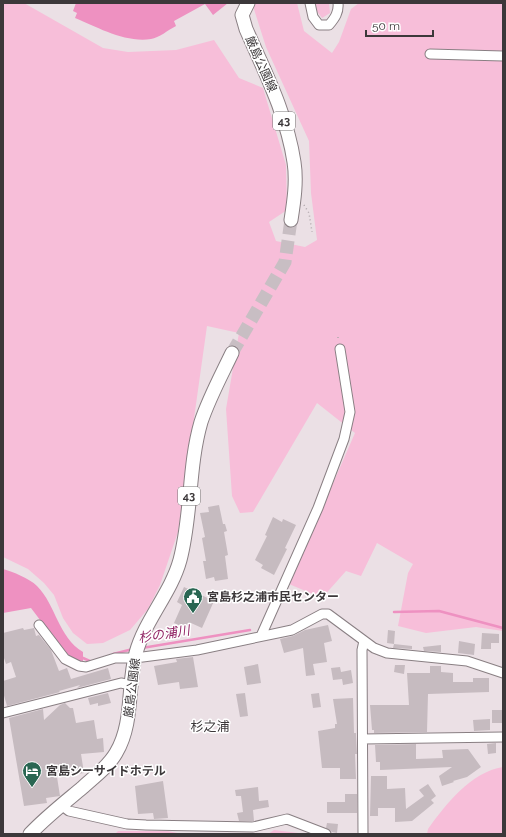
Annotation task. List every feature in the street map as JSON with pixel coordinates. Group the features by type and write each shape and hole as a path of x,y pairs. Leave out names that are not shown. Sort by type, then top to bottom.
{"main road":[{"name":"厳島公園線","path":"248,3 242,15 246,29 281,109 294,162 295,190 291,220"},
{"name":"厳島公園線","path":"30,834 61,805 105,768 116,753 127,726 136,655 142,637 177,568 183,546 193,466 201,423 213,390 232,353"}],"street":[{"path":"310,3 313,17 319,25 329,25 335,19 339,9 338,3"},
{"path":"430,54 503,56"},
{"path":"261,636 318,508 344,439 350,412 340,349"},
{"path":"39,625 65,659 79,666 86,667 115,658 197,650 292,630 322,614 328,614 374,648 387,653 467,661 503,673"},
{"path":"363,834 362,650 364,641"},
{"path":"3,713 121,683 131,685"},
{"path":"363,740 503,737"},
{"path":"61,805 69,811 127,824 253,827 287,819 326,834"}],"path":[{"path":"295,190 309,213 312,232"}],"shaded area":[{"path":"3,3 24,3 103,48 128,52 176,50 214,40 239,78 263,88 286,165 287,210 269,222 276,241 305,247 317,240 311,193 309,141 266,47 253,6 257,3 297,3 304,31 332,53 339,42 351,9 359,3 503,3 503,631 476,627 426,633 398,626 408,573 413,564 377,543 361,576 346,571 322,598 289,584 355,433 317,403 253,512 240,513 232,496 226,409 239,333 207,326 178,532 160,585 148,609 130,630 103,643 87,644 73,633 63,618 54,595 44,583 28,569 3,557"},
{"path":"76,3 228,3 213,15 205,4 174,21 176,26 160,36 141,40 131,39 102,30 75,18 77,13 73,11"},
{"path":"315,3 329,3 330,13 322,18 316,10"},
{"path":"3,569 25,578 37,586 49,602 62,630 75,646 83,652 83,664 65,653 31,608 3,613"},
{"path":"503,767 503,834 427,834 428,829 435,819 460,790 480,775"},
{"path":"274,830 298,833 302,834 268,834"},
{"path":"118,831 168,831 182,834 115,834"}],"building":[{"path":"219,505 223,524 225,524 227,531 224,532 228,555 225,556 228,579 215,581 214,577 206,579 203,561 206,561 202,538 205,537 200,513 209,512 208,507"},
{"path":"273,517 282,522 283,519 296,525 285,548 287,549 274,575 261,568 263,565 255,560 267,536 265,535"},
{"name":"宮島杉之浦市民センター","path":"184,587 214,601 202,628 191,623 188,629 174,623 182,605 177,602"},
{"path":"328,625 332,641 324,643 327,662 313,664 315,675 306,676 303,648 284,653 280,639 293,636 305,630"},
{"path":"23,628 24,630 34,628 36,636 39,635 51,650 59,671 67,668 71,679 108,668 111,679 77,688 80,685 7,706 3,692 3,681 16,677 11,662 6,664 3,655 3,633"},
{"path":"388,630 395,631 394,644 387,643"},
{"path":"482,633 499,634 499,643 491,643 491,649 481,649"},
{"path":"459,641 475,644 474,655 458,653"},
{"path":"394,644 412,646 412,649 393,648"},
{"path":"441,645 441,652 424,651 423,647"},
{"path":"193,657 198,687 180,689 179,682 158,685 154,666 177,662 176,659"},
{"path":"258,664 261,683 247,685 244,667"},
{"path":"395,665 405,665 404,674 394,672"},
{"path":"430,666 441,666 441,672 453,673 453,682 473,682 473,678 489,678 489,692 428,694 427,732 374,733 374,730 372,730 370,705 409,705 407,673 430,673"},
{"path":"340,667 341,672 351,670 353,683 343,685 342,679 333,680 331,668"},
{"path":"108,693 111,703 98,706 98,703 90,705 88,698"},
{"path":"245,693 248,716 240,717 236,694"},
{"path":"319,693 321,707 313,708 311,694"},
{"path":"353,698 354,733 356,733 357,754 355,754 356,779 340,779 340,768 322,768 318,731 335,728 335,724 337,724 333,699"},
{"path":"65,703 70,708 73,708 76,723 94,720 97,739 103,738 104,752 81,754 84,773 57,777 60,796 46,798 47,803 24,806 9,718 43,709 44,720 60,705"},
{"path":"492,710 503,710 503,723 492,723"},
{"path":"490,719 490,730 474,731 473,720"},
{"path":"496,743 496,753 488,754 487,744"},
{"path":"416,744 416,759 443,758 442,750 468,749 481,767 467,777 442,786 439,776 452,767 380,770 380,762 376,762 375,745"},
{"path":"371,776 387,776 387,789 405,788 406,809 424,796 419,790 428,784 436,796 431,800 434,803 412,821 395,822 395,808 378,808 378,816 370,816"},
{"path":"163,781 168,818 154,819 153,813 138,814 135,786"},
{"path":"258,787 259,801 268,800 269,807 253,810 254,821 239,821 237,813 243,812 241,796 236,796 235,790"},
{"path":"345,794 357,794 357,813 327,813 327,802 345,802"},
{"path":"327,823 338,824 337,833 326,828"}],"waterway":[{"name":"杉の浦川","path":"394,612 439,611 503,628"},
{"name":"杉の浦川","path":"142,648 250,630"},
{"name":"杉の浦川","path":"113,654 133,649"},
{"name":"杉の浦川","path":"83,658 92,662"}],"tunnel":[{"path":"232,353 285,262 291,220"}],"place":[{"name":"宮島杉之浦市民センター","path":"193,614"},
{"name":"宮島シーサイドホテル","path":"32,788"}],"district":[{"name":"杉之浦","path":"210,726"}]}
